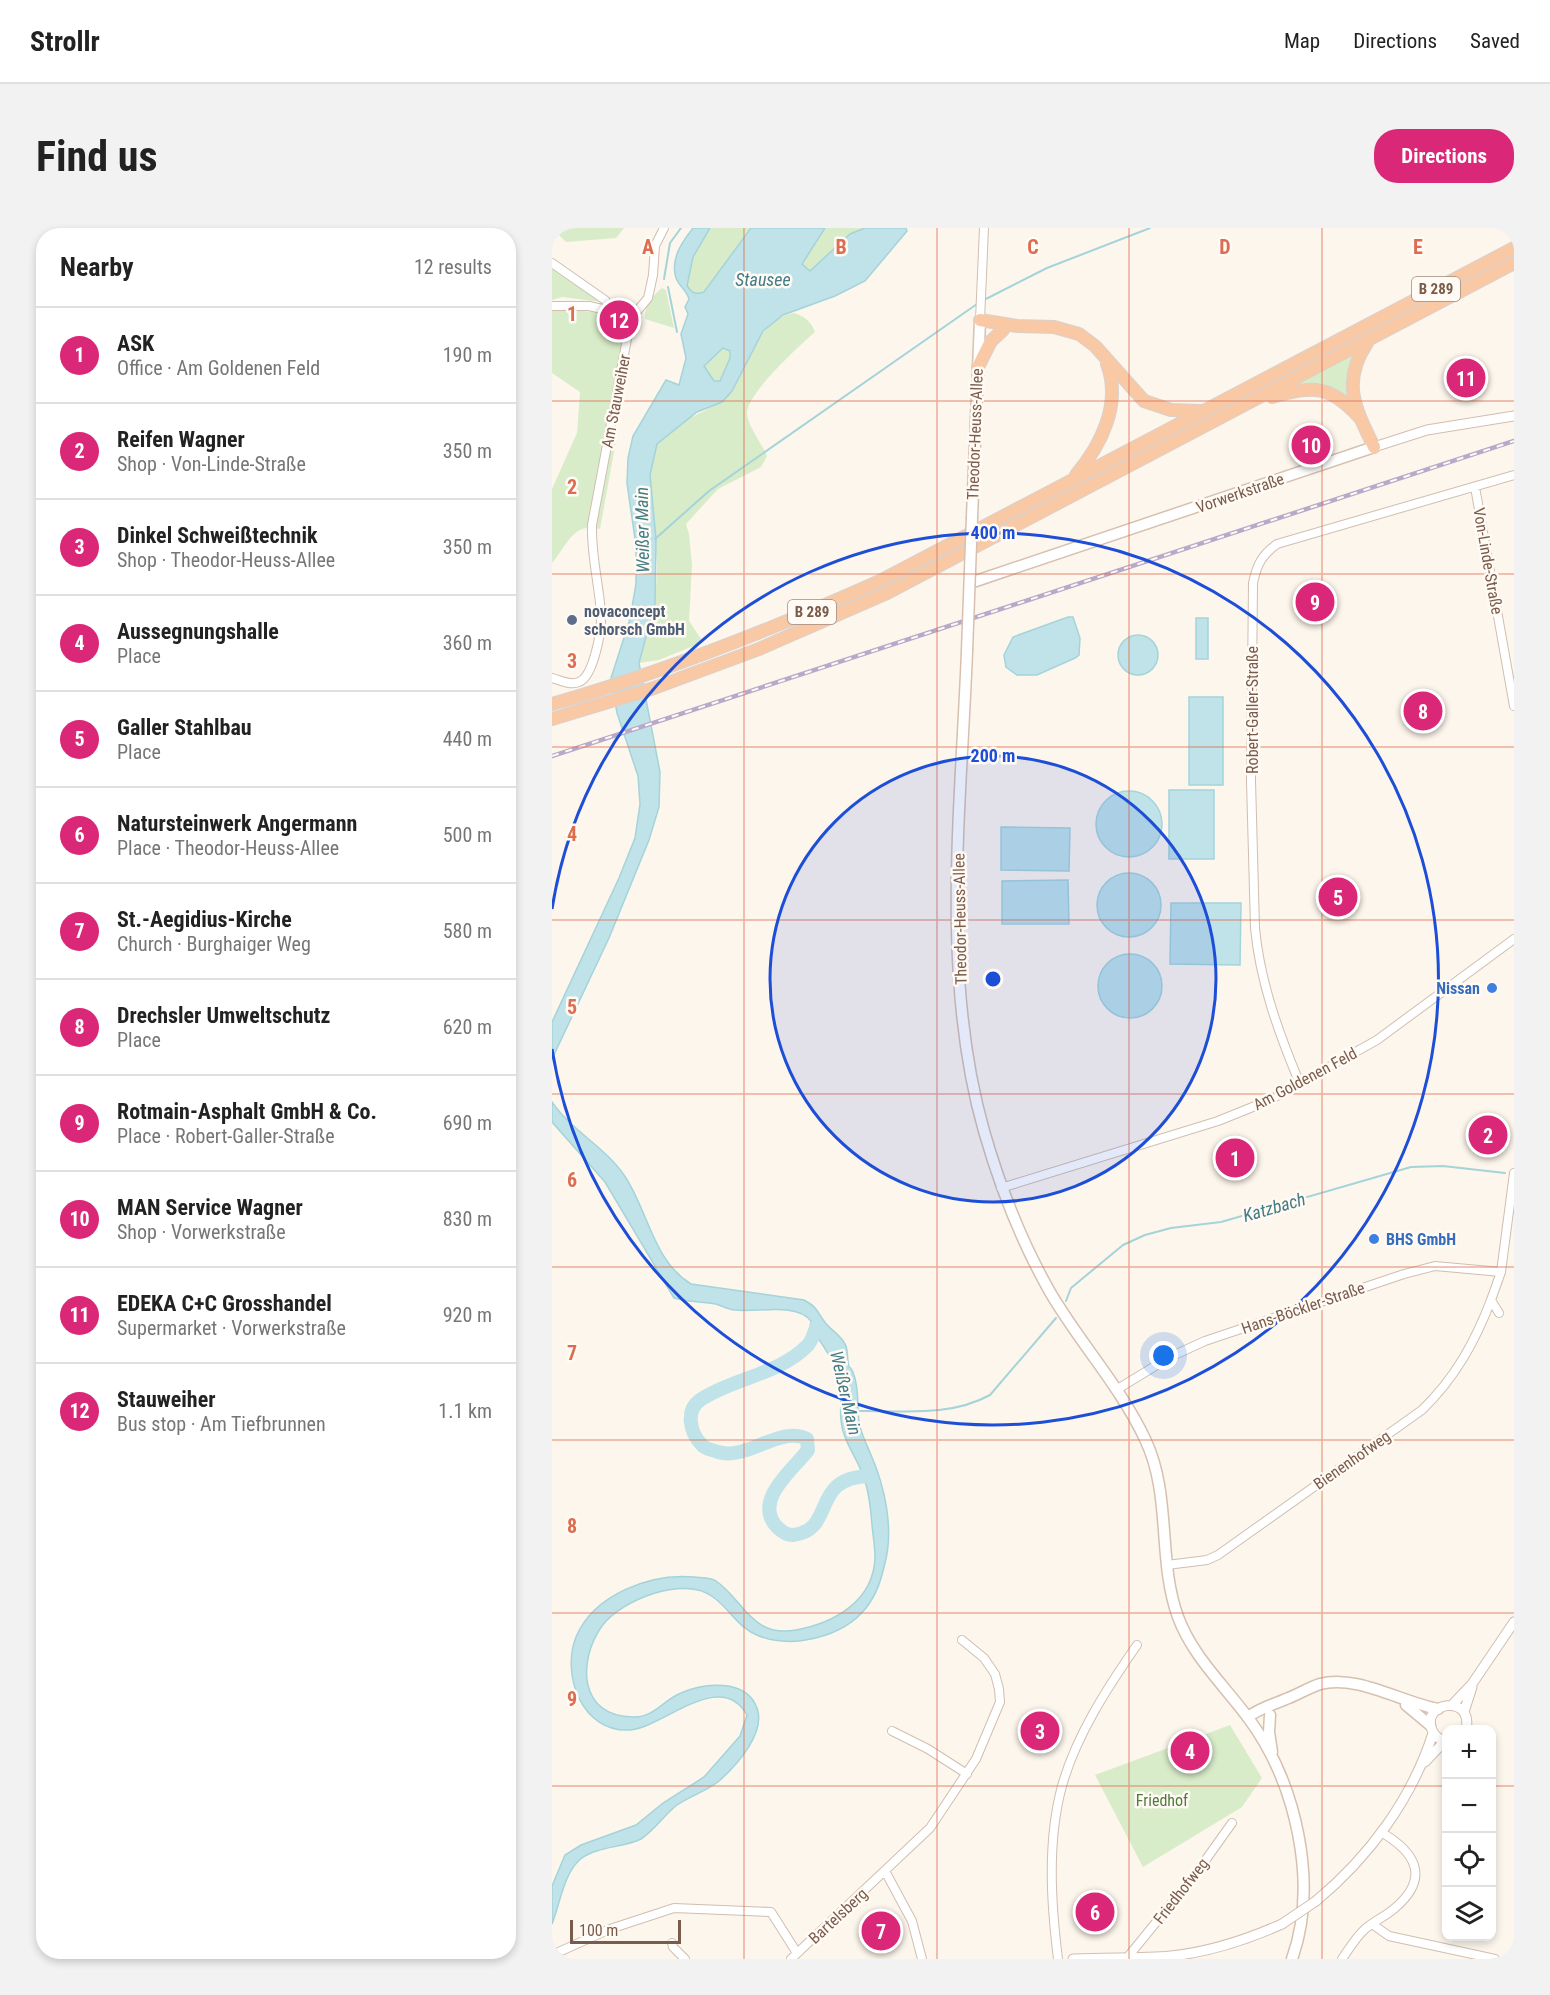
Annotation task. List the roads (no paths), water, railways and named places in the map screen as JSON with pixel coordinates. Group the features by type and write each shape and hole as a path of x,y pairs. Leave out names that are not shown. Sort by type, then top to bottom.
{"highway":[{"name":"B 289","path":"552,704 597,692 753,636 875,583 1514,248"},
{"name":"B 289","path":"552,719 654,687 759,649 881,595 1514,263"},
{"path":"980,324 1066,329 1079,334 1095,346 1144,401 1171,410 1204,411"},
{"path":"980,324 1003,330"},
{"path":"978,367 991,341 1003,330 1017,326"},
{"path":"1369,340 1357,357 1352,373 1360,418 1374,447"},
{"path":"1072,479 1095,452 1108,418 1111,379 1106,360"},
{"path":"1248,404 1316,388 1337,396 1360,418"}],"main road":[{"name":"Theodor-Heuss-Allee","path":"980,324 958,880 962,1014 972,1085 1001,1188 1051,1293 1116,1390 1146,1442 1156,1474 1164,1518 1167,1565 1178,1616 1187,1637 1208,1669 1251,1722 1273,1761"},
{"name":"Vorwerkstraße","path":"970,583 1374,447"},
{"path":"1251,1722 1264,1707 1322,1684 1346,1682 1368,1686 1396,1698 1416,1710 1432,1729"},
{"path":"1396,1698 1438,1709"},
{"path":"1251,1722 1270,1715 1286,1699"},
{"path":"1270,1715 1269,1732 1273,1761 1293,1814 1300,1843 1303,1904 1292,1959"}],"street":[{"name":"Am Stauweiher","path":"552,678 571,684 579,682 587,677 591,668 601,615 591,547 595,514 633,316 648,298 655,246 664,228"},
{"name":"Theodor-Heuss-Allee","path":"980,324 984,228"},
{"path":"552,263 605,300 612,310"},
{"path":"552,306 573,304 633,316"},
{"name":"Vorwerkstraße","path":"1374,447 1427,430 1514,416"},
{"name":"Robert-Galler-Straße","path":"1300,1084 1287,1053 1258,964 1255,927 1251,684 1253,583 1257,567 1263,555 1277,544 1514,475"},
{"name":"Von-Linde-Straße","path":"1475,487 1514,706"},
{"name":"Am Goldenen Feld","path":"1001,1188 1218,1120 1270,1100 1377,1040 1514,939"},
{"path":"1499,1312 1491,1300 1501,1272 1514,1173"},
{"name":"Hans-Böckler-Straße","path":"1116,1390 1170,1357 1205,1341 1404,1274 1435,1266 1501,1272"},
{"name":"Bienenhofweg","path":"1167,1565 1207,1560 1218,1555 1422,1410 1440,1392 1460,1366 1478,1335 1491,1300"},
{"path":"1423,1764 1432,1729 1432,1716 1438,1709 1452,1705 1472,1684 1514,1622"},
{"name":"Bartelsberg","path":"794,1956 930,1828 967,1774 1000,1702 995,1674 984,1658 962,1640"},
{"path":"1058,1959 1053,1839 1062,1785 1098,1705 1137,1645"},
{"path":"1467,1725 1464,1712 1472,1684"},
{"path":"1452,1705 1464,1712"},
{"path":"1432,1729 1442,1738"},
{"path":"892,1731 928,1749 967,1774"},
{"path":"1073,1959 1137,1959 1187,1954 1214,1949 1250,1938 1282,1924 1316,1901 1348,1872 1381,1832 1423,1764 1442,1745"},
{"name":"Friedhofweg","path":"1127,1958 1197,1872 1232,1823"},
{"path":"1342,1959 1364,1930 1407,1896 1416,1871 1413,1860 1404,1847 1381,1832"},
{"path":"885,1871 912,1922 922,1959"},
{"path":"552,1955 610,1929 674,1908 771,1912 794,1956"},
{"path":"1372,1924 1389,1936 1493,1959"},
{"path":"672,1945 685,1959"}],"water":[{"path":"693,228 710,228 693,257 687,286 696,293 704,292 751,228 825,228 802,264 810,271 850,234 865,228 906,228 907,231 865,281 835,296 783,315 763,331 732,391 722,402 697,412 657,444 650,475 656,539 655,604 639,663 660,772 659,807 649,840 609,938 552,1059 552,1022 619,878 635,838 640,804 638,776 617,713 611,678 630,619 636,584 636,546 627,483 628,458 633,436 666,380 679,385 686,358 681,334 688,314 685,307 689,299 676,278 675,264 681,245","holes":["723,348 730,351 730,358 720,381 714,381 704,366"]},
{"path":"1073,617 1080,638 1079,655 1037,675 1017,675 1006,667 1004,655 1013,637"},
{"path":"1196,618 1208,618 1208,659 1196,659"},
{"path":"1138,635 1146,636 1152,641 1157,647 1157,663 1152,669 1146,674 1138,675 1130,674 1124,669 1119,663 1118,655 1119,647 1124,641 1130,636"},
{"path":"1189,697 1223,697 1223,785 1189,785"},
{"path":"1169,790 1214,790 1214,859 1169,859"},
{"path":"1129,791 1142,794 1152,801 1159,811 1162,824 1159,837 1152,847 1142,854 1129,857 1116,854 1106,847 1099,837 1096,824 1099,811 1106,801 1116,794"},
{"path":"1001,827 1070,828 1069,871 1001,870"},
{"path":"1129,873 1147,879 1155,887 1161,905 1155,923 1147,931 1129,937 1111,931 1103,923 1097,905 1103,887 1111,879"},
{"path":"1068,880 1069,924 1002,924 1002,881"},
{"path":"1171,903 1241,903 1240,965 1170,964"},
{"path":"1130,954 1142,956 1153,963 1160,974 1162,986 1160,998 1153,1009 1142,1016 1130,1018 1118,1016 1107,1009 1100,998 1098,986 1100,974 1107,963 1118,956"},
{"name":"Weißer Main","path":"552,1102 569,1121 617,1165 632,1189 659,1249 678,1274 691,1284 804,1300 814,1307 826,1324 843,1341 847,1348 849,1367 855,1381 860,1427 884,1494 889,1536 882,1575 870,1603 856,1618 844,1626 817,1638 787,1641 759,1636 745,1628 713,1597 701,1591 686,1589 670,1590 638,1600 623,1607 602,1626 594,1640 587,1670 588,1685 593,1697 602,1708 615,1715 640,1717 653,1712 675,1696 712,1685 734,1687 744,1692 757,1708 759,1718 754,1738 748,1748 719,1781 677,1805 641,1839 595,1851 582,1858 567,1879 552,1924 552,1886 565,1855 581,1845 636,1825 663,1803 704,1777 740,1736 747,1715 736,1702 723,1697 708,1698 644,1727 630,1730 613,1728 599,1722 579,1699 571,1668 576,1637 584,1622 610,1598 626,1589 660,1579 694,1577 716,1581 749,1615 768,1628 781,1631 810,1627 837,1615 860,1598 868,1586 875,1557 866,1486 842,1426 838,1376 827,1351 810,1327 811,1321 804,1315 786,1310 743,1311 716,1304 674,1298 605,1182 552,1122"}],"waterway":[{"path":"664,279 670,243 681,228"},
{"path":"982,301 1047,268 1150,228"},
{"path":"668,287 677,332"},
{"name":"Weißer Main","path":"655,539 709,491 977,304"},
{"name":"Katzbach","path":"1066,1301 1071,1288 1123,1245 1145,1235 1171,1228 1221,1222 1411,1167 1443,1166 1505,1173"},
{"name":"Katzbach","path":"855,1411 941,1410 958,1407 990,1395 1056,1318"},
{"path":"817,1326 809,1344 783,1364 727,1386 700,1400 692,1410 692,1428 703,1446 718,1452 740,1452 786,1436 807,1439 808,1450 778,1486 769,1506 771,1517 777,1527 788,1534 793,1535 806,1531 815,1524 830,1494 838,1485 851,1479 870,1476"}],"railway":[{"path":"552,756 1514,441"}],"place":[{"name":"Stauweiher","path":"619,320"},
{"name":"EDEKA C+C Grosshandel","path":"1466,378"},
{"name":"MAN Service Wagner","path":"1311,445"},
{"name":"Rotmain-Asphalt GmbH & Co.","path":"1315,602"},
{"name":"novaconcept schorsch GmbH","path":"572,620"},
{"name":"Drechsler Umweltschutz","path":"1423,711"},
{"name":"Galler Stahlbau","path":"1338,897"},
{"name":"Nissan","path":"1492,988"},
{"name":"Reifen Wagner","path":"1488,1135"},
{"name":"ASK","path":"1235,1158"},
{"name":"BHS GmbH","path":"1374,1239"},
{"name":"Dinkel Schweißtechnik","path":"1040,1731"},
{"name":"Aussegnungshalle","path":"1190,1751"},
{"name":"Natursteinwerk Angermann","path":"1095,1912"},
{"name":"St.-Aegidius-Kirche","path":"881,1931"}],"water label":[{"name":"Stausee","path":"763,279"}],"park label":[{"name":"Friedhof","path":"1162,1800"}]}
